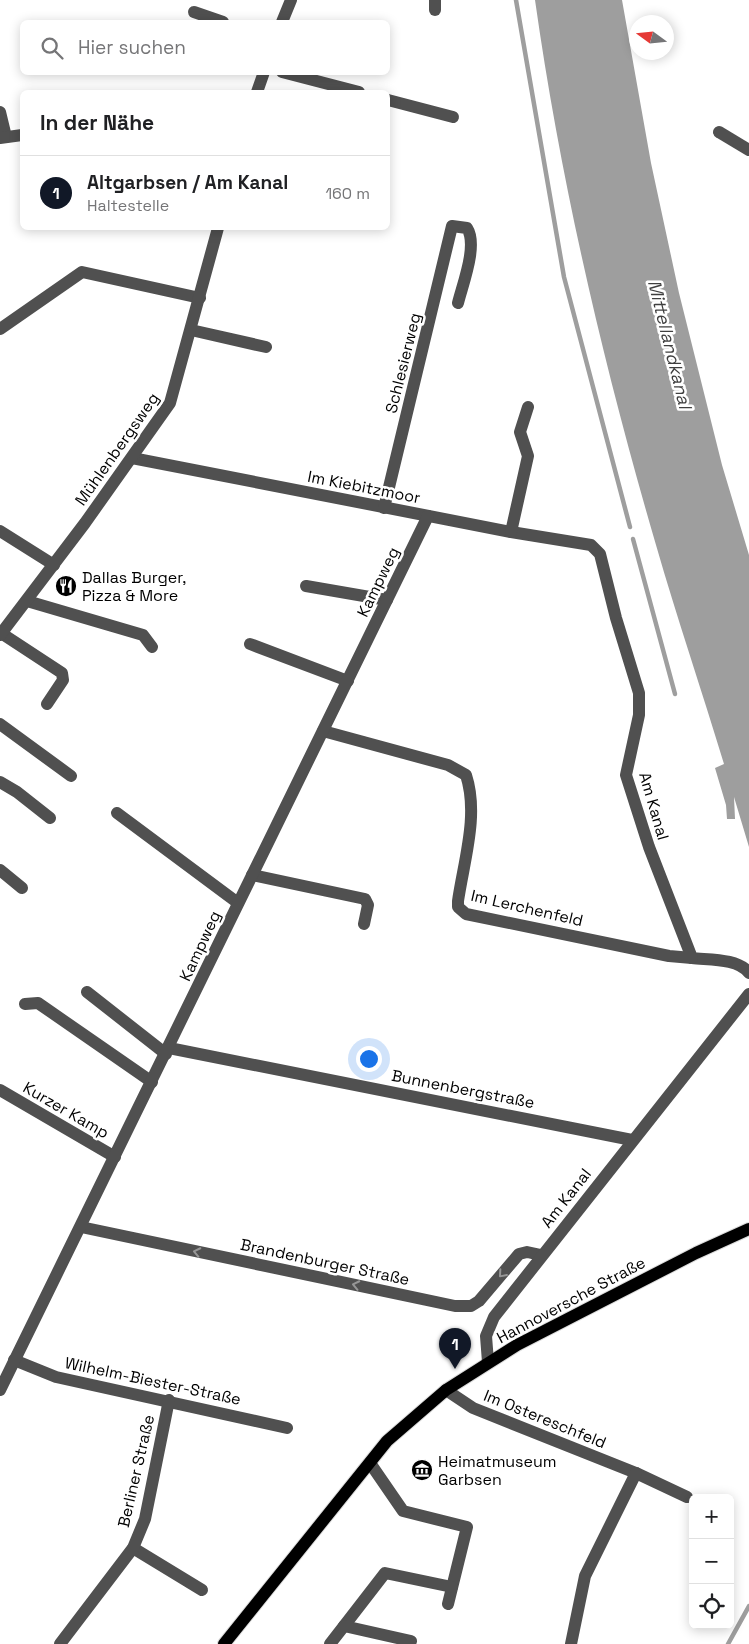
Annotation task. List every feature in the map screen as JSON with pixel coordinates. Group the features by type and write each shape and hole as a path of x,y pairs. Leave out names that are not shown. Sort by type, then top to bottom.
{"main road":[{"name":"Hannoversche Straße","path":"224,1644 387,1441 446,1390 488,1362 671,1266 749,1229"}],"street":[{"path":"283,20 291,0"},
{"path":"194,12 217,20"},
{"path":"258,90 263,75"},
{"path":"294,75 351,90"},
{"path":"390,101 453,117"},
{"path":"0,112 3,138 20,135"},
{"path":"719,132 749,150"},
{"name":"Schlesierweg","path":"384,508 452,226 467,228 472,235 471,249 458,303"},
{"name":"Mühlenbergsweg","path":"1,634 54,565 170,403 217,230"},
{"path":"0,329 82,272 200,298"},
{"path":"191,330 266,347"},
{"path":"511,532 528,456 520,432 528,407"},
{"name":"Im Kiebitzmoor","path":"132,458 384,508 591,545"},
{"name":"Kampweg","path":"0,1390 168,1051 238,903 428,516"},
{"path":"0,531 54,565"},
{"name":"Am Kanal","path":"591,545 600,554 616,618 639,693 639,715 626,775 652,856 692,958"},
{"path":"306,586 387,600"},
{"path":"27,601 143,635 152,647"},
{"path":"1,634 62,673 63,680 47,704"},
{"path":"250,644 348,681"},
{"path":"0,724 71,776"},
{"name":"Im Lerchenfeld","path":"323,731 448,764 466,775 471,789 473,808 458,901 461,911 669,956 692,958"},
{"path":"0,782 17,792 50,818"},
{"path":"117,813 238,903"},
{"path":"0,870 22,888"},
{"path":"252,875 365,899 368,905 364,924"},
{"path":"692,958 734,963 740,965 749,974"},
{"path":"87,992 168,1051"},
{"name":"Am Kanal","path":"488,1362 486,1336 489,1326 632,1140 749,994"},
{"path":"25,1004 38,1003 152,1082"},
{"name":"Bunnenbergstraße","path":"168,1051 632,1140"},
{"name":"Kurzer Kamp","path":"0,1090 115,1157"},
{"name":"Brandenburger Straße","path":"81,1227 456,1306 471,1306 479,1301 520,1254 527,1252 542,1255"},
{"name":"Wilhelm-Biester-Straße","path":"14,1360 56,1377 169,1400 287,1428"},
{"name":"Im Ostereschfeld","path":"446,1390 473,1408 636,1473 686,1497"},
{"name":"Berliner Straße","path":"60,1644 133,1548 146,1519 169,1400"},
{"path":"370,1463 403,1511 467,1527 448,1604"},
{"path":"571,1644 585,1576 636,1473"},
{"path":"133,1548 202,1590"},
{"path":"330,1644 385,1573 452,1587"},
{"path":"344,1626 411,1641"}],"water":[{"name":"Mittellandkanal","path":"535,0 622,0 629,39 629,60 633,60 651,163 679,293 722,465 749,555 749,847 734,797 735,819 727,819 726,805 715,768 724,764 664,572 619,411 571,206"}],"waterway":[{"path":"516,0 564,277 630,527"},
{"path":"633,539 675,694"},
{"path":"728,1644 749,1606"}],"place":[{"name":"Dallas Burger, Pizza & More","path":"66,586"},
{"name":"Altgarbsen / Am Kanal","path":"455,1369"},
{"name":"Heimatmuseum Garbsen","path":"422,1470"}]}
